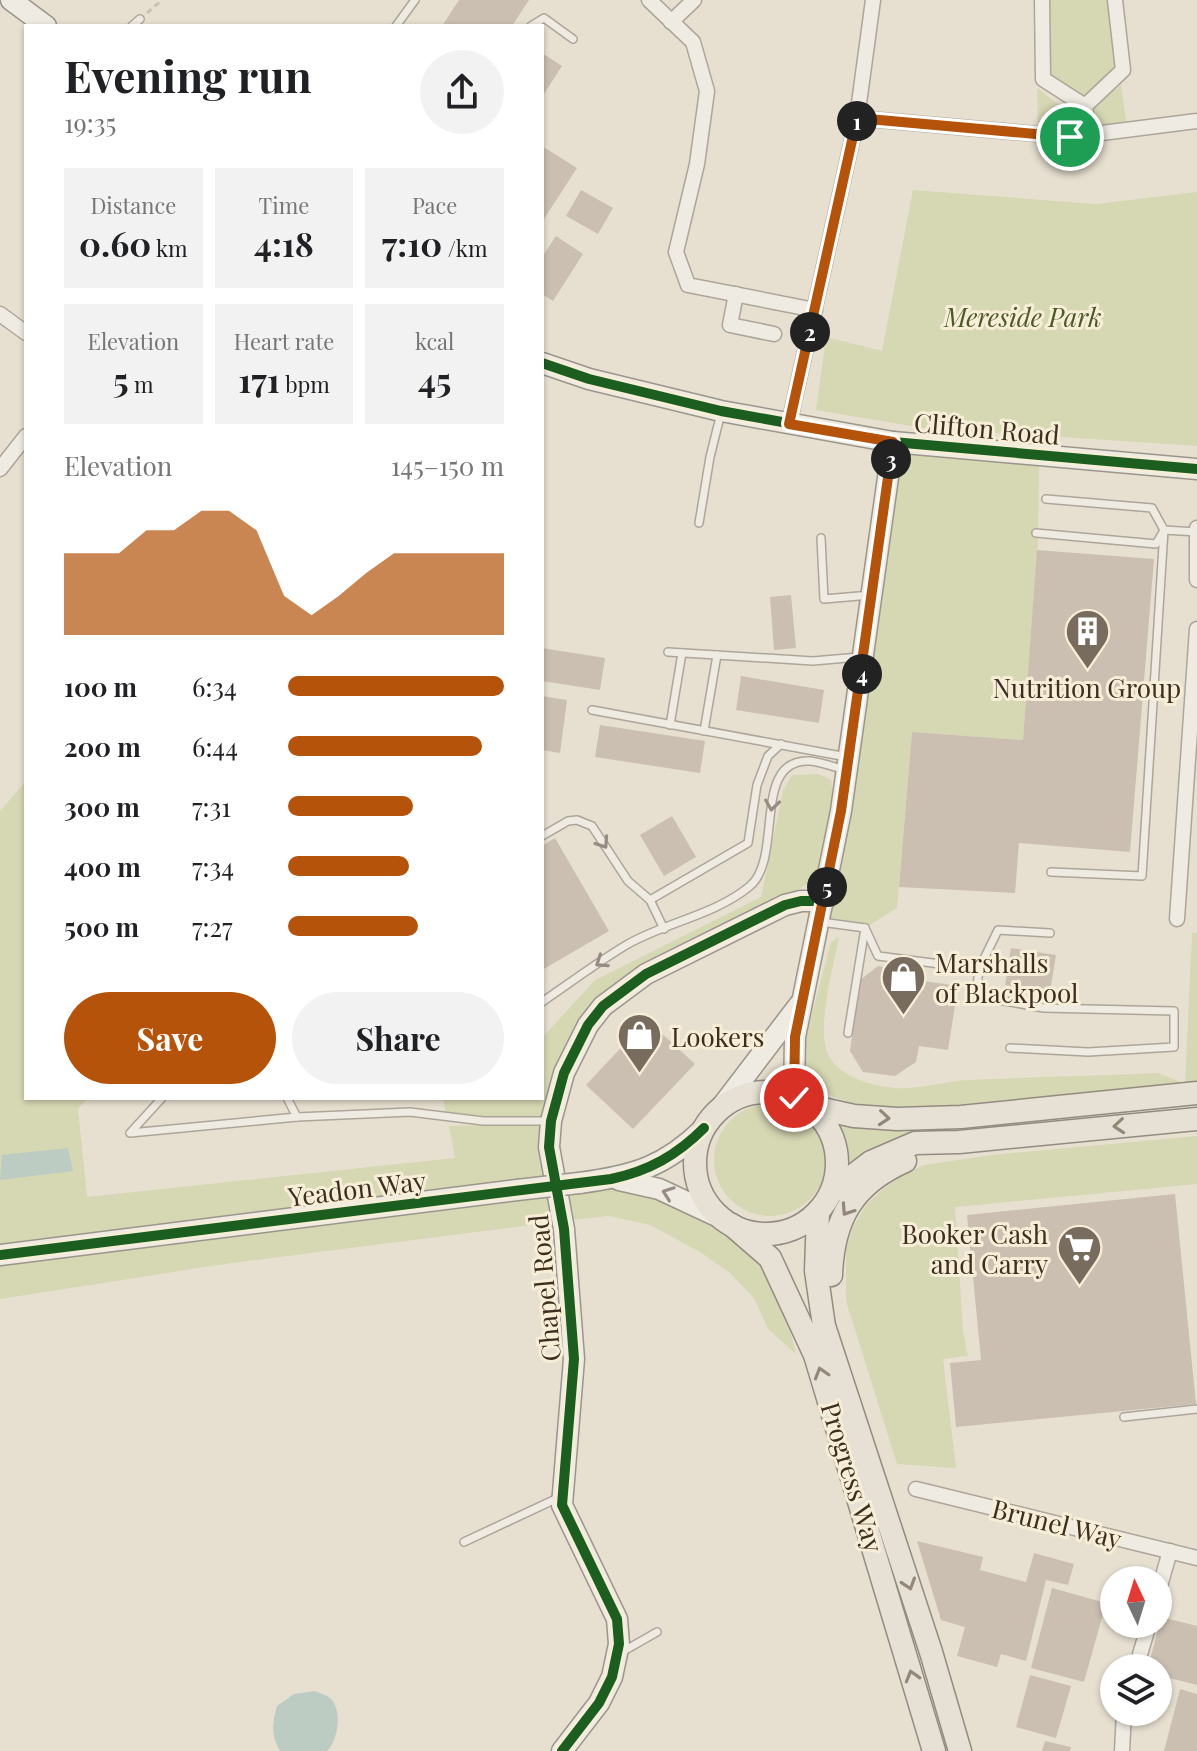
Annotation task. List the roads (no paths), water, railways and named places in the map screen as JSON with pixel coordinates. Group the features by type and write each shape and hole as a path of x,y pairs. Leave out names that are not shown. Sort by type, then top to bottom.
{"main road":[{"path":"1197,1093 961,1117 897,1119 854,1116 772,1092 753,1093 735,1099 719,1110 704,1128 696,1151 696,1176 705,1199 726,1221 754,1233 777,1233 799,1226 818,1212 832,1192 871,1162 915,1143 959,1142 1197,1119"},
{"path":"801,1102 825,1123 835,1144 837,1168 832,1192"},
{"path":"834,1352 832,1252 837,1225 864,1188 889,1170 902,1162 959,1142"},
{"name":"Progress Way","path":"818,1212 816,1271 824,1326 960,1751"},
{"name":"Progress Way","path":"726,1221 770,1258 815,1355 934,1751"}],"street":[{"path":"11,0 43,24"},
{"path":"649,0 693,42 707,91 697,164 676,252 688,285 815,310"},
{"path":"671,22 694,0"},
{"path":"789,424 857,118 873,0"},
{"path":"1042,0 1043,79 1085,106 1089,135"},
{"path":"1085,106 1123,70 1115,0"},
{"path":"857,118 1070,137 1197,121"},
{"path":"736,294 730,325 774,334"},
{"path":"0,314 24,332"},
{"name":"Clifton Road","path":"544,365 589,379 721,411 893,442 1197,469"},
{"path":"0,469 24,439"},
{"path":"801,1102 795,1037 824,901 848,764 893,442"},
{"path":"1197,530 1197,580"},
{"path":"1177,919 1197,629"},
{"name":"Chapel Road","path":"562,1751 599,1703 612,1677 619,1644 617,1619 568,1519 562,1496 574,1359 564,1229 549,1147 551,1121 564,1073 580,1039 596,1015 617,994 646,974 785,905 824,901"},
{"path":"719,1110 804,999"},
{"name":"Yeadon Way","path":"0,1255 611,1179 641,1171 671,1157 704,1128"},
{"name":"Yeadon Way","path":"611,1179 659,1189 726,1221"},
{"name":"Brunel Way","path":"916,1489 1197,1558"},
{"path":"1166,1566 1170,1551"},
{"path":"1121,1726 1122,1751"}],"lane":[{"path":"397,24 415,0"},
{"path":"534,24 544,18 573,39"},
{"path":"134,24 140,19"},
{"path":"699,523 721,411"},
{"path":"1046,499 1152,508 1164,530 1142,876 1051,872"},
{"path":"1164,530 1197,530"},
{"path":"1036,533 1156,544 1164,530"},
{"path":"821,538 824,599 873,594"},
{"path":"668,652 813,661 865,656"},
{"path":"670,725 682,653"},
{"path":"704,731 717,655"},
{"path":"592,710 781,744 848,764"},
{"path":"650,900 748,843 757,785 768,756 781,744"},
{"path":"544,1001 630,943 712,909 751,885 763,867 780,771 792,763 810,761 848,764"},
{"path":"544,835 568,821 577,820 592,826 628,881 650,900 664,929"},
{"path":"819,922 865,928"},
{"path":"865,928 878,956 979,969"},
{"path":"848,1033 865,928"},
{"path":"1010,1048 1088,1052 1174,1047 1174,1011 1044,1008 976,996 979,969 998,930 1050,933"},
{"path":"160,1100 130,1133 297,1117 410,1112 483,1121 551,1121"},
{"path":"288,1100 297,1117"},
{"path":"1124,1417 1197,1409"},
{"path":"464,1542 562,1496"},
{"path":"616,1656 657,1632"}],"place":[{"name":"Nutrition Group","path":"1087,671"},
{"name":"Marshalls of Blackpool","path":"904,1016"},
{"name":"Lookers","path":"640,1075"},
{"name":"Booker Cash and Carry","path":"1079,1287"}],"park label":[{"name":"Mereside Park","path":"1023,316"}]}
